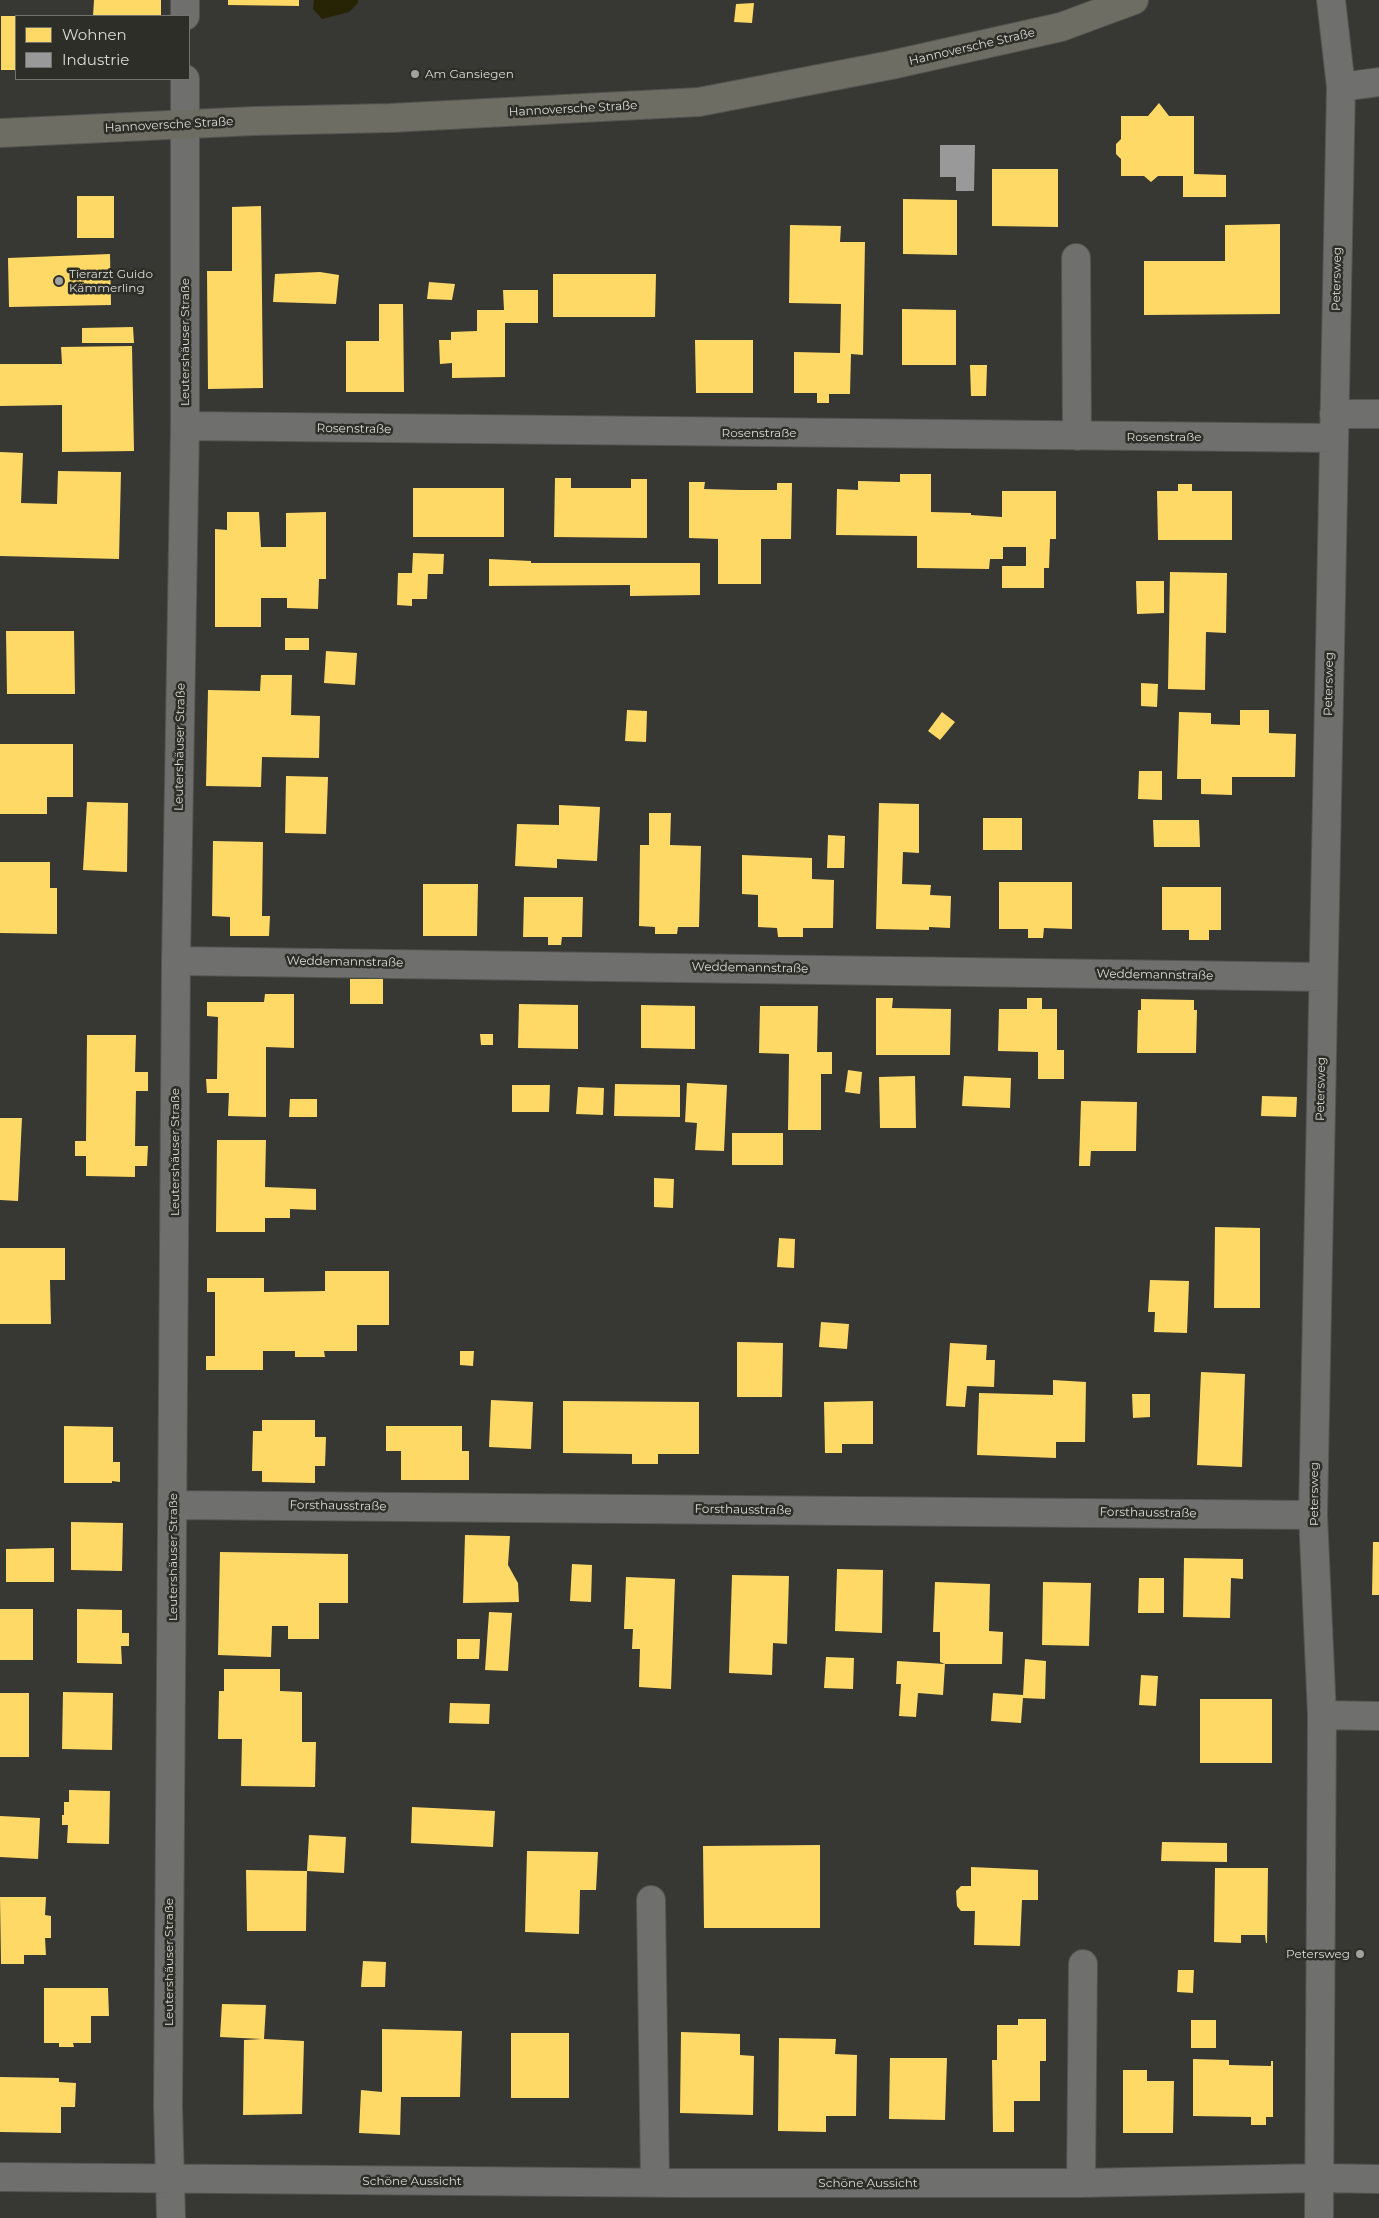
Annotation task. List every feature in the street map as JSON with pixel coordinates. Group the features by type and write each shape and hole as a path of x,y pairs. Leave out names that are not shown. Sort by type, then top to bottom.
{"main road":[{"name":"Hannoversche Straße","path":"0,133 699,102 891,65 1061,27 1134,0"}],"street":[{"path":"185,0 185,15"},
{"name":"Petersweg","path":"1319,2178 1322,1716 1313,1515 1341,87 1331,0"},
{"name":"Leutershäuser Straße","path":"169,2179 176,960 185,426 185,80"},
{"path":"1341,87 1379,82"},
{"path":"1076,258 1077,436"},
{"name":"Rosenstraße","path":"185,426 1077,436 1334,426 1379,414"},
{"name":"Weddemannstraße","path":"176,960 1323,977"},
{"name":"Forsthausstraße","path":"173,1505 1313,1515"},
{"path":"1322,1716 1379,1716"},
{"path":"651,1900 655,2182"},
{"path":"1081,2183 1083,1964"},
{"name":"Schöne Aussicht","path":"0,2177 1081,2183 1319,2178 1379,2179"},
{"path":"1319,2178 1319,2218"},
{"path":"169,2179 171,2218"}],"shaded area":[{"path":"314,0 358,0 358,3 349,12 322,19 313,9"}],"building: Wohnen":[{"path":"94,0 161,0 161,15 93,15"},
{"path":"228,0 299,0 299,6 228,5"},
{"path":"754,3 752,23 734,22 736,4"},
{"path":"1,16 15,16 15,70 1,70"},
{"path":"1159,103 1169,116 1194,116 1194,174 1226,175 1226,197 1183,197 1183,176 1158,176 1151,182 1144,176 1121,176 1121,159 1116,154 1116,144 1121,139 1121,116 1148,116"},
{"path":"992,169 1058,169 1058,227 992,226"},
{"path":"77,196 114,196 114,238 77,238"},
{"path":"903,199 957,200 957,255 903,254"},
{"path":"261,206 263,388 208,389 207,271 232,271 232,207"},
{"path":"1280,224 1280,314 1144,315 1144,261 1225,261 1225,225"},
{"path":"790,225 841,226 840,242 865,242 863,355 851,354 850,394 829,394 829,403 817,403 817,393 794,393 794,352 840,353 841,304 789,303"},
{"name":"Tierarzt Guido Kämmerling","path":"110,254 111,305 9,307 8,258"},
{"path":"320,272 339,275 336,304 273,302 275,274"},
{"path":"553,274 656,274 655,317 553,317"},
{"path":"429,282 455,284 452,300 427,299"},
{"path":"503,290 538,290 538,323 505,323 505,377 452,378 452,363 440,364 439,340 451,340 451,332 477,331 477,310 504,310"},
{"path":"379,304 403,304 404,392 346,392 346,341 379,341"},
{"path":"902,309 956,310 956,365 902,365"},
{"path":"133,327 134,343 82,343 82,328"},
{"path":"695,340 753,340 753,393 696,393"},
{"path":"132,346 134,451 62,452 62,405 0,406 0,364 62,364 61,347"},
{"path":"970,365 987,365 986,396 971,396"},
{"path":"0,452 23,453 21,503 57,504 58,471 121,472 119,559 0,556"},
{"path":"900,474 931,474 931,512 971,513 971,515 1002,517 1002,491 1056,491 1056,539 1050,539 1049,568 1044,568 1044,588 1002,588 1002,566 1026,566 1026,547 1003,547 1003,559 990,559 989,569 917,568 917,536 836,535 837,489 858,490 858,481 900,482"},
{"path":"555,478 571,478 571,488 631,488 631,479 647,479 647,538 554,537"},
{"path":"689,482 705,482 704,489 740,490 777,490 777,483 792,483 791,539 761,539 761,584 718,584 718,539 689,538"},
{"path":"1178,484 1192,484 1192,491 1232,491 1232,540 1158,540 1157,491 1178,491"},
{"path":"413,488 504,488 504,537 413,537"},
{"path":"227,512 259,512 261,547 286,547 286,513 326,512 326,579 319,579 318,609 287,608 287,598 261,598 261,627 215,627 215,529 227,530"},
{"path":"413,553 444,554 443,574 428,574 427,599 412,599 412,606 397,605 398,573 412,573"},
{"path":"489,559 531,561 531,563 700,563 700,595 630,596 630,585 489,586"},
{"path":"1170,572 1227,573 1226,633 1206,632 1205,690 1168,689"},
{"path":"1136,581 1164,581 1164,613 1137,614"},
{"path":"6,631 74,631 75,694 7,694"},
{"path":"285,638 309,638 309,650 285,650"},
{"path":"326,651 357,653 355,685 324,683"},
{"path":"261,675 292,675 291,715 320,716 319,758 262,757 261,787 206,786 208,690 260,691"},
{"path":"1141,683 1158,684 1157,707 1141,706"},
{"path":"627,710 647,711 646,742 625,741"},
{"path":"1240,710 1269,710 1269,733 1296,734 1295,777 1232,777 1232,795 1201,794 1201,779 1177,779 1179,712 1211,713 1211,724 1240,725"},
{"path":"942,712 955,722 940,740 928,731"},
{"path":"0,744 73,744 73,797 47,797 47,814 0,814"},
{"path":"1139,771 1162,771 1162,800 1138,799"},
{"path":"286,776 328,777 326,834 285,833"},
{"path":"87,802 128,803 127,872 83,870"},
{"path":"879,803 919,804 919,853 903,852 902,884 931,885 930,895 951,896 950,928 929,927 929,930 876,929"},
{"path":"559,805 600,807 597,861 557,859 557,868 515,866 517,824 559,825"},
{"path":"649,813 671,813 670,845 701,846 699,927 678,927 677,934 655,934 655,927 639,926 640,845 649,845"},
{"path":"983,818 1022,818 1022,850 983,850"},
{"path":"1153,820 1199,820 1200,847 1154,847"},
{"path":"828,835 845,836 844,868 827,868"},
{"path":"213,841 263,842 262,916 270,916 269,936 230,936 230,917 212,916"},
{"path":"742,855 812,858 812,879 834,880 833,928 803,928 803,937 778,937 777,928 758,927 758,895 742,894"},
{"path":"0,862 50,862 50,888 57,888 57,934 0,933"},
{"path":"999,882 1072,882 1072,929 1044,928 1043,938 1028,938 1028,929 999,929"},
{"path":"423,884 478,884 477,936 423,936"},
{"path":"1162,887 1221,887 1221,930 1209,930 1209,940 1189,940 1189,930 1162,930"},
{"path":"524,897 583,897 582,937 562,937 561,945 548,945 548,937 523,937"},
{"path":"350,979 383,979 383,1004 350,1004"},
{"path":"265,994 294,994 294,1048 266,1047 266,1117 228,1116 229,1093 207,1093 206,1079 217,1079 218,1017 207,1016 207,1002 264,1002"},
{"path":"876,998 893,998 892,1008 951,1009 950,1055 876,1055"},
{"path":"1027,998 1042,998 1042,1009 1057,1009 1057,1050 1064,1050 1064,1079 1038,1079 1038,1052 998,1051 999,1009 1027,1009"},
{"path":"1141,999 1194,1000 1194,1010 1197,1010 1196,1053 1137,1053 1138,1010 1141,1010"},
{"path":"519,1004 578,1005 578,1049 518,1048"},
{"path":"641,1005 695,1006 695,1049 641,1048"},
{"path":"760,1006 818,1006 817,1052 832,1052 832,1074 821,1074 821,1130 788,1130 789,1054 759,1053"},
{"path":"480,1034 493,1034 493,1045 481,1045"},
{"path":"87,1035 136,1035 135,1072 148,1072 148,1091 136,1091 135,1146 148,1146 147,1166 135,1166 135,1177 86,1176 86,1156 75,1156 75,1141 86,1141"},
{"path":"848,1070 862,1072 860,1094 845,1092"},
{"path":"915,1076 916,1128 880,1128 879,1077"},
{"path":"964,1076 1011,1078 1010,1108 962,1106"},
{"path":"687,1083 727,1085 724,1151 695,1150 697,1123 685,1122"},
{"path":"615,1084 680,1085 680,1117 614,1116"},
{"path":"512,1085 550,1085 549,1112 512,1112"},
{"path":"578,1087 604,1088 603,1115 576,1114"},
{"path":"1262,1096 1297,1097 1296,1117 1261,1116"},
{"path":"290,1099 317,1099 317,1117 289,1117"},
{"path":"1081,1101 1137,1102 1136,1151 1091,1151 1090,1166 1079,1166"},
{"path":"0,1118 22,1118 18,1201 0,1200"},
{"path":"732,1133 783,1133 783,1165 732,1165"},
{"path":"217,1140 266,1140 265,1187 316,1189 316,1210 290,1209 290,1218 265,1218 265,1232 216,1232"},
{"path":"654,1178 674,1179 673,1208 654,1207"},
{"path":"1215,1227 1260,1228 1260,1308 1214,1308"},
{"path":"779,1238 795,1239 794,1268 777,1267"},
{"path":"0,1248 65,1248 65,1280 50,1280 51,1324 0,1324"},
{"path":"325,1271 389,1271 389,1325 357,1325 357,1351 324,1351 325,1357 295,1357 295,1351 263,1351 263,1370 206,1370 206,1356 215,1356 215,1292 207,1292 207,1278 264,1278 264,1292 325,1291"},
{"path":"1150,1280 1189,1281 1187,1333 1154,1332 1155,1312 1148,1312"},
{"path":"821,1322 849,1324 847,1349 819,1347"},
{"path":"737,1342 783,1343 782,1397 737,1397"},
{"path":"950,1343 987,1345 986,1360 995,1360 994,1387 967,1386 965,1407 946,1406"},
{"path":"460,1351 474,1351 473,1366 460,1365"},
{"path":"1201,1372 1245,1374 1242,1467 1197,1465"},
{"path":"1053,1380 1086,1382 1085,1442 1056,1442 1056,1458 977,1455 979,1393 1053,1395"},
{"path":"1132,1394 1150,1394 1150,1417 1133,1418"},
{"path":"491,1400 533,1402 531,1449 489,1447"},
{"path":"563,1401 699,1402 699,1454 658,1454 658,1464 632,1464 632,1454 563,1453"},
{"path":"873,1401 873,1444 842,1444 842,1453 825,1453 824,1402"},
{"path":"262,1420 315,1420 315,1437 326,1437 325,1466 315,1466 315,1483 262,1482 262,1471 252,1471 253,1431 262,1431"},
{"path":"64,1426 113,1427 113,1462 120,1462 120,1482 64,1483"},
{"path":"386,1426 462,1426 462,1451 469,1451 469,1480 401,1480 401,1451 386,1451"},
{"path":"71,1522 123,1523 122,1571 71,1570"},
{"path":"465,1535 510,1536 508,1565 518,1583 519,1602 463,1603"},
{"path":"1373,1542 1379,1542 1379,1595 1372,1595"},
{"path":"54,1548 54,1582 6,1582 6,1549"},
{"path":"220,1552 348,1554 348,1603 319,1603 319,1639 288,1639 288,1626 272,1626 271,1657 218,1655"},
{"path":"1184,1558 1243,1559 1243,1579 1231,1578 1230,1618 1183,1617"},
{"path":"572,1564 592,1565 591,1602 570,1601"},
{"path":"837,1569 883,1570 882,1633 835,1631"},
{"path":"732,1575 789,1576 787,1644 773,1643 772,1675 729,1673"},
{"path":"626,1577 675,1579 671,1689 639,1687 640,1649 632,1649 633,1629 624,1629"},
{"path":"1139,1578 1164,1578 1164,1613 1138,1613"},
{"path":"935,1582 990,1584 989,1631 1003,1632 1002,1664 945,1664 940,1662 940,1632 933,1632"},
{"path":"1043,1582 1091,1583 1089,1646 1042,1645"},
{"path":"0,1609 33,1609 33,1660 0,1660"},
{"path":"77,1609 122,1610 122,1633 129,1633 129,1646 121,1646 122,1664 77,1663"},
{"path":"489,1612 512,1613 508,1671 485,1670"},
{"path":"457,1639 480,1639 479,1659 457,1659"},
{"path":"826,1657 854,1658 853,1689 824,1688"},
{"path":"1025,1659 1046,1661 1045,1699 1023,1698 1021,1723 991,1721 993,1693 1023,1695"},
{"path":"897,1661 945,1664 943,1695 918,1693 916,1717 899,1716 901,1684 896,1684"},
{"path":"224,1669 280,1669 280,1691 302,1692 302,1742 316,1742 315,1787 241,1786 242,1739 218,1739 219,1691 224,1691"},
{"path":"1141,1675 1158,1676 1156,1706 1139,1705"},
{"path":"63,1692 113,1693 112,1750 62,1749"},
{"path":"0,1693 29,1693 29,1757 0,1757"},
{"path":"1200,1699 1272,1699 1272,1763 1200,1763"},
{"path":"450,1703 490,1704 489,1724 449,1723"},
{"path":"69,1790 110,1791 109,1844 67,1843 68,1825 62,1825 62,1815 64,1815 64,1802 69,1802"},
{"path":"412,1807 495,1811 493,1847 411,1843"},
{"path":"0,1816 40,1818 38,1859 0,1857"},
{"path":"309,1835 346,1837 344,1873 307,1871"},
{"path":"1162,1842 1227,1843 1227,1862 1161,1861"},
{"path":"820,1845 820,1928 704,1928 703,1846"},
{"path":"527,1851 598,1852 596,1890 580,1890 579,1934 525,1932"},
{"path":"971,1867 1038,1870 1038,1900 1022,1900 1020,1946 974,1945 975,1911 961,1911 957,1906 956,1891 961,1886 971,1886"},
{"path":"1215,1868 1268,1868 1267,1943 1265,1935 1241,1935 1241,1943 1214,1942"},
{"path":"246,1870 307,1871 306,1931 247,1931"},
{"path":"0,1897 46,1897 45,1915 51,1916 51,1938 45,1938 46,1955 24,1955 24,1964 1,1964"},
{"path":"363,1961 386,1962 385,1987 361,1987"},
{"path":"1178,1970 1194,1970 1193,1993 1177,1992"},
{"path":"44,1988 108,1988 109,2016 91,2016 91,2043 73,2043 74,2047 59,2047 59,2043 44,2043"},
{"path":"222,2004 266,2005 264,2039 304,2041 302,2114 243,2115 244,2040 262,2039 220,2037"},
{"path":"1018,2019 1046,2019 1046,2061 1040,2061 1040,2101 1014,2101 1014,2132 993,2132 992,2060 997,2060 997,2025 1018,2025"},
{"path":"1191,2020 1216,2020 1216,2048 1191,2048"},
{"path":"382,2029 462,2031 460,2097 401,2097 400,2135 359,2133 361,2090 382,2092"},
{"path":"681,2032 740,2034 740,2055 754,2056 753,2115 680,2113"},
{"path":"511,2033 569,2033 569,2098 511,2098"},
{"path":"779,2038 836,2039 835,2054 857,2055 856,2116 826,2116 826,2132 778,2131"},
{"path":"890,2058 947,2058 945,2120 889,2119"},
{"path":"1193,2059 1229,2060 1229,2065 1271,2066 1271,2061 1273,2061 1273,2117 1266,2117 1266,2125 1251,2125 1251,2117 1193,2116"},
{"path":"1123,2070 1147,2070 1147,2081 1174,2081 1173,2133 1123,2133"},
{"path":"0,2077 59,2078 59,2082 76,2083 75,2107 61,2107 61,2133 0,2132"}],"building: Industrie":[{"path":"940,145 975,145 974,191 956,191 956,177 940,177"}],"place":[{"name":"Am Gansiegen","path":"415,74"},
{"name":"Tierarzt Guido Kämmerling","path":"59,281"},
{"name":"Petersweg","path":"1360,1954"}]}
